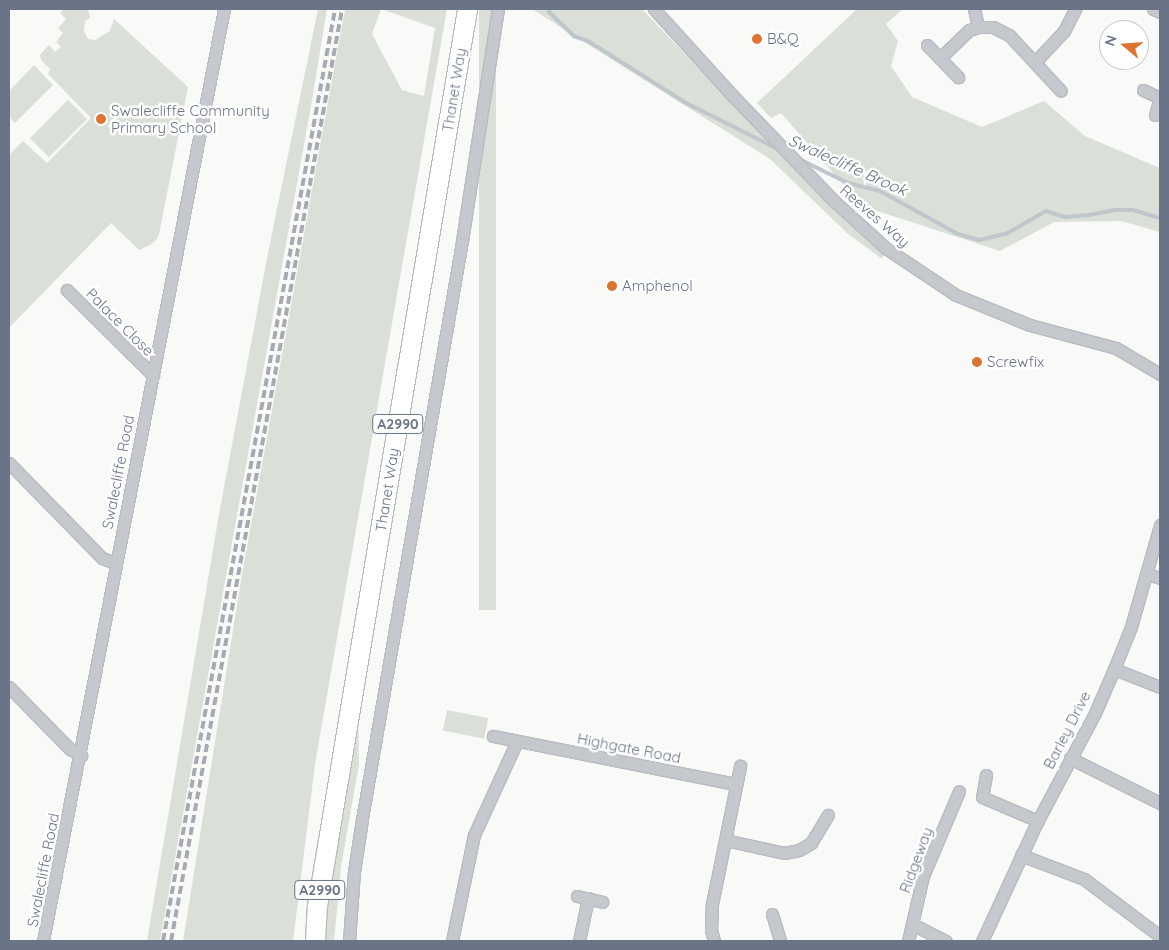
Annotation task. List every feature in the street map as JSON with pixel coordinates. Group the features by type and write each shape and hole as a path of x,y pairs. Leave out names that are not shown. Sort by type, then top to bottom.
{"main road":[{"name":"Thanet Way","path":"315,941 317,906 467,9"}],"street":[{"name":"Swalecliffe Road","path":"44,941 224,9"},
{"path":"350,941 354,872 462,241 498,9"},
{"name":"Reeves Way","path":"654,9 800,166 834,201 887,249 956,295 1030,326 1116,348 1160,374"},
{"path":"974,9 978,26"},
{"path":"1034,62 1064,31 1075,9"},
{"path":"1153,9 1160,12"},
{"path":"940,58 969,30 978,26 992,27 1005,32 1060,91"},
{"path":"927,45 958,77"},
{"path":"1143,90 1160,98 1155,115"},
{"name":"Palace Close","path":"67,290 153,375"},
{"path":"9,463 102,558 116,563"},
{"name":"Barley Drive","path":"982,941 1021,855 1095,713 1114,669 1131,627 1160,525"},
{"path":"1147,574 1160,578"},
{"path":"1114,669 1160,687"},
{"path":"9,687 70,749 81,755"},
{"name":"Highgate Road","path":"493,736 736,784"},
{"path":"452,941 474,836 517,741"},
{"path":"1070,758 1160,803"},
{"path":"714,941 710,915 740,766"},
{"path":"986,775 982,797 1038,820"},
{"name":"Ridgeway","path":"908,941 918,894 929,858 959,791"},
{"path":"725,840 784,852 799,850 811,843 828,815"},
{"path":"1021,855 1084,879 1160,936"},
{"path":"580,941 582,897 602,902"},
{"path":"772,914 780,941"},
{"path":"912,924 946,941"}],"shaded area":[{"name":"Swalecliffe Community Primary School","path":"64,9 88,9 90,18 85,21 84,31 88,39 95,40 110,31 114,19 188,87 159,234 156,240 139,250 111,223 9,328 9,155 23,141 47,163 91,118 48,74 50,69 41,60 40,55 49,45 55,52 61,47 56,42 63,33 58,28 66,19 60,13"},
{"path":"318,9 327,9 311,106 160,941 147,941 219,514 268,253"},
{"path":"345,9 381,9 447,9 315,764 293,941 183,941 241,580","holes":["381,9 435,28 424,96 402,90 372,34"]},
{"path":"479,9 496,9 496,610 479,610"},
{"path":"535,9 642,9 821,197 884,253 882,259 847,233 770,159 535,11"},
{"path":"857,9 903,9 886,24 898,41 891,66 912,97 982,127 1044,101 1085,136 1160,168 1160,232 1121,221 1054,222 1000,251 862,206 781,113 771,118 757,103"},
{"path":"34,65 53,85 15,123 9,117 9,91"},
{"path":"68,100 87,119 49,157 30,138"},
{"path":"358,701 359,764 341,867 334,941 326,941 327,905"},
{"path":"447,710 488,718 484,739 443,731"}],"waterway":[{"name":"Swalecliffe Brook","path":"549,9 549,12 574,36 588,41 686,103 776,148"},
{"name":"Swalecliffe Brook","path":"801,160 848,183 880,191 958,234 979,240 1006,234 1046,211 1065,217 1114,210 1133,210 1160,218"}],"railway":[{"path":"163,941 335,9"},
{"path":"171,941 342,9"}],"place":[{"name":"B&Q","path":"757,39"},
{"name":"Swalecliffe Community Primary School","path":"101,119"},
{"name":"Amphenol","path":"612,286"},
{"name":"Screwfix","path":"977,362"}]}
